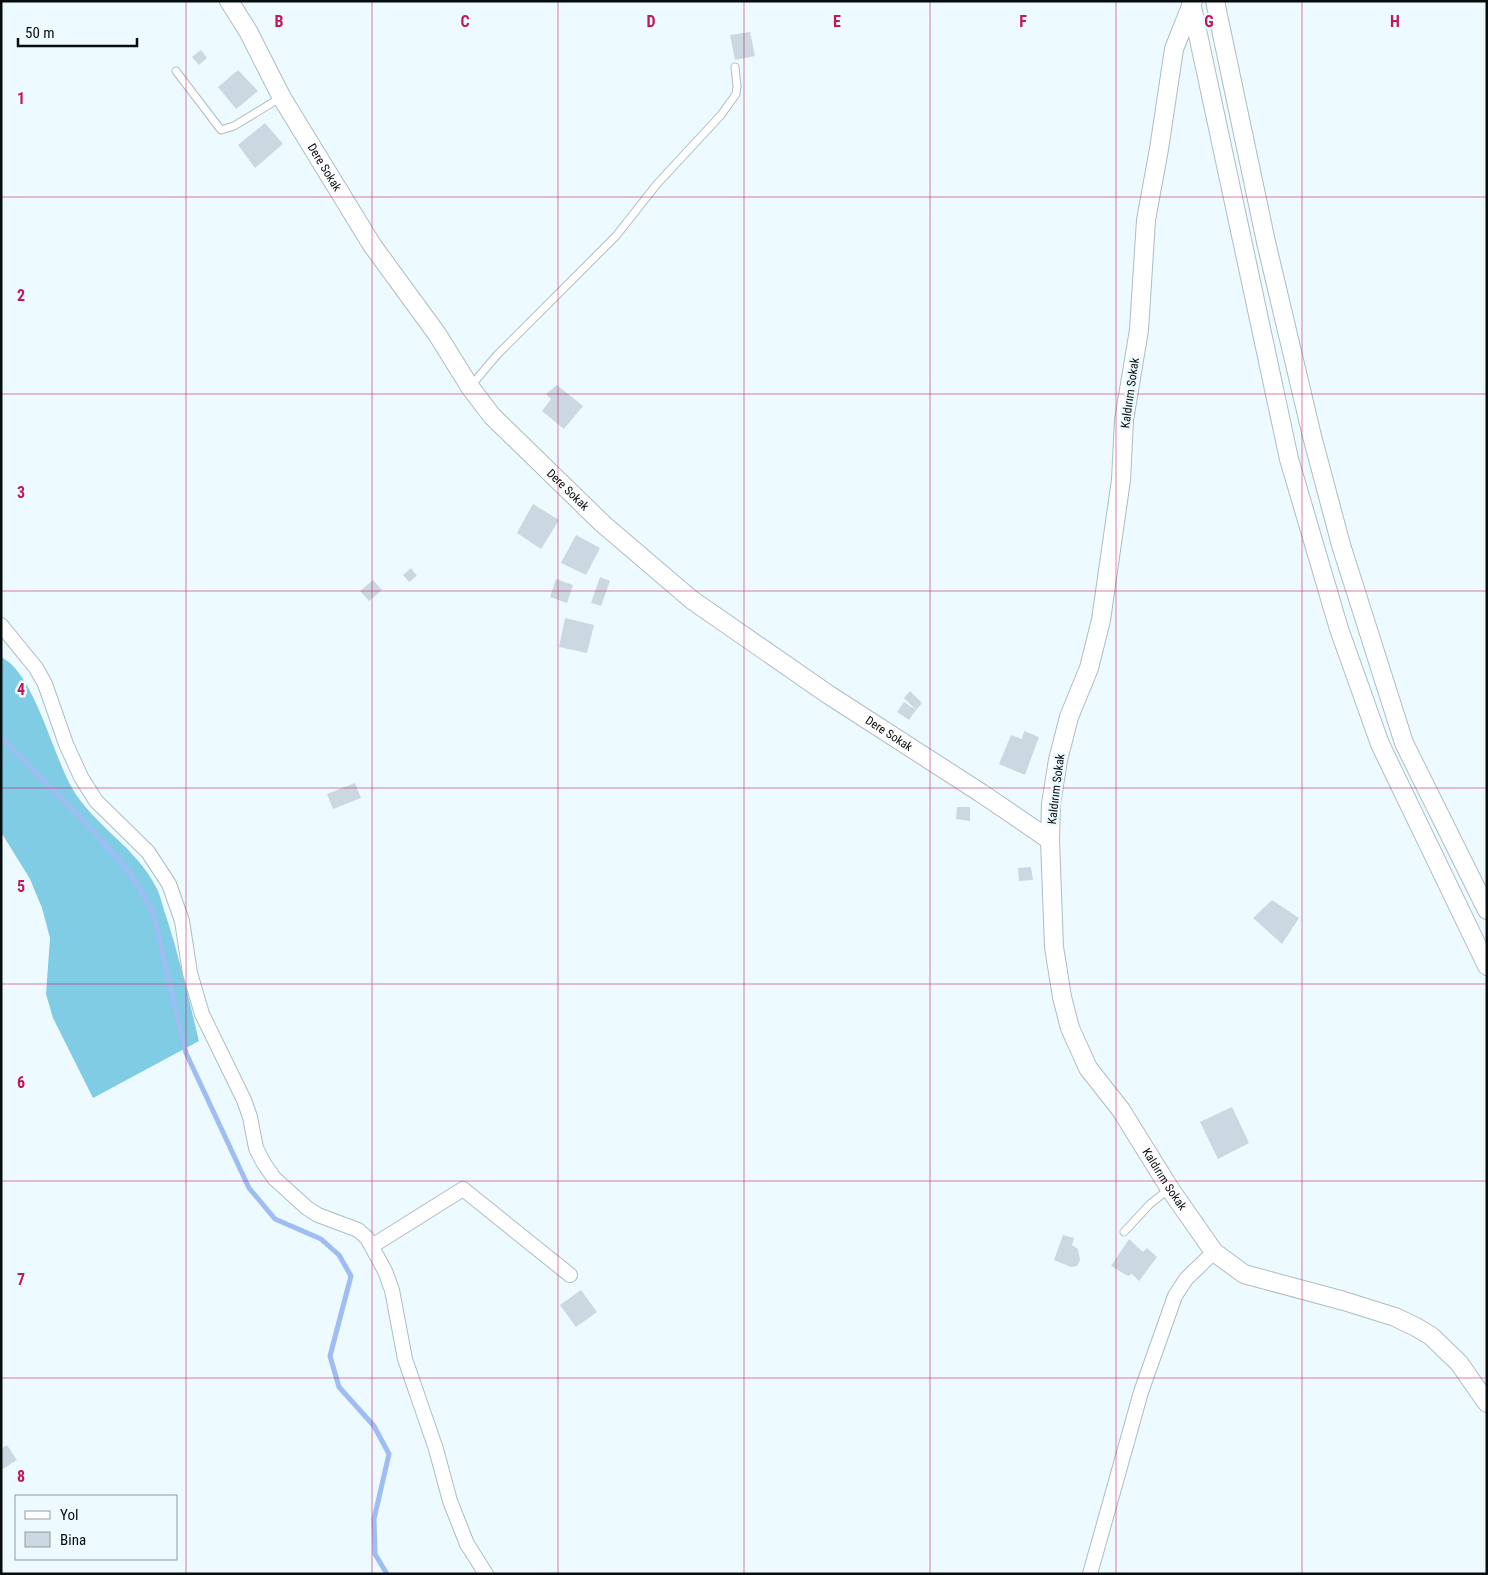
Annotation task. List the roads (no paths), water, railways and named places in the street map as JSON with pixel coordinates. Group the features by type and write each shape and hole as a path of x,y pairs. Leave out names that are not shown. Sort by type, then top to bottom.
{"street":[{"name":"Dere Sokak","path":"229,1 248,31 282,98 372,245 442,341 470,387 492,416 603,524 692,600 829,695 1050,840"},
{"path":"1215,1 1266,242 1312,436 1341,545 1404,743 1487,910"},
{"path":"1192,2 1289,459 1339,630 1380,744 1487,966"},
{"name":"Kaldırım Sokak","path":"1192,2 1174,49 1160,149 1146,220 1139,330 1124,420 1121,480 1111,561 1101,620 1088,668 1069,717 1058,760 1051,804 1050,840 1054,947 1070,1028 1088,1068 1121,1110 1170,1189 1214,1252 1244,1274 1344,1300 1395,1317 1416,1327 1431,1336 1459,1363 1487,1403"},
{"path":"1,625 36,668 45,684 66,744 91,793 111,817 148,852 169,884 182,921 194,993 212,1036 244,1100 250,1117 256,1148 263,1162 274,1178 307,1208 318,1215 358,1230 372,1246 385,1271 392,1290 405,1359 436,1449 452,1508 467,1544 486,1574"},
{"path":"372,1246 463,1189 570,1276"},
{"path":"1090,1574 1141,1392 1175,1296 1186,1279 1214,1252"}],"lane":[{"path":"470,387 497,355 616,236 658,184 715,123 736,94 735,67"},
{"path":"176,71 221,130 234,126 282,98"},
{"path":"1124,1232 1150,1204 1170,1189"}],"waterway":[{"path":"1,737 97,835 131,874 153,912 186,1053 249,1188 275,1219 321,1239 339,1255 351,1276 330,1356 339,1387 374,1426 389,1454 374,1519 375,1554 387,1574"}]}
